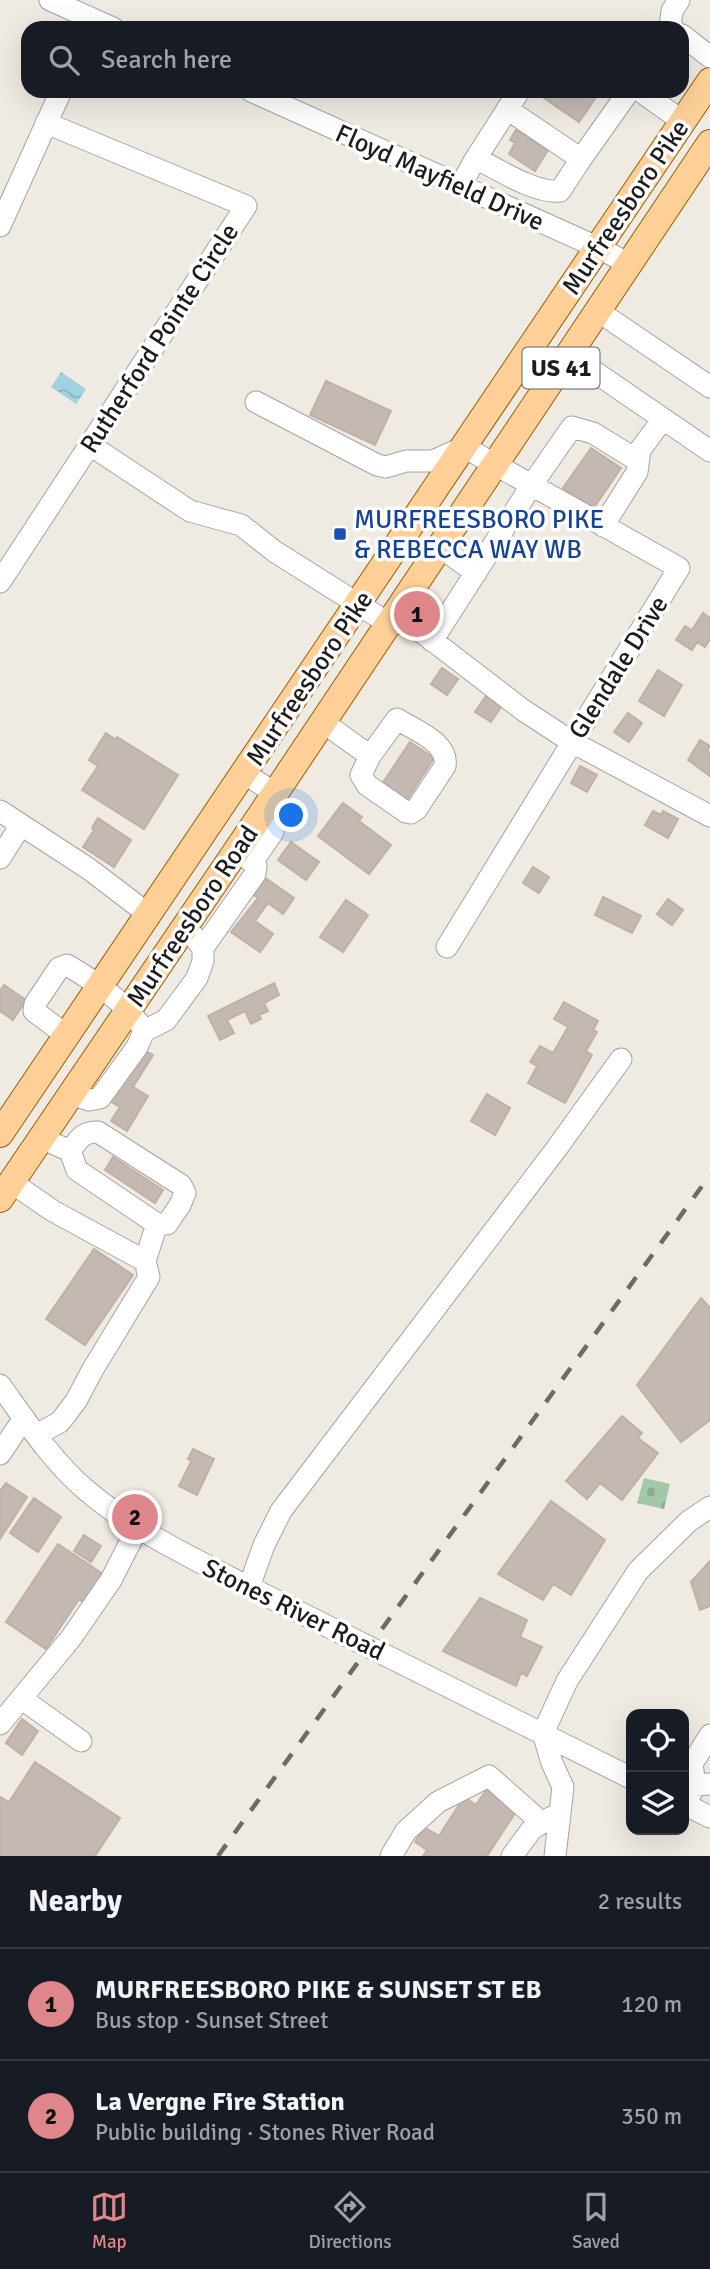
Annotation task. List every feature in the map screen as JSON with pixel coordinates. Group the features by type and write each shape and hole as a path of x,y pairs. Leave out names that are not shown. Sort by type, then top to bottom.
{"main road":[{"name":"Murfreesboro Pike","path":"0,1134 710,81"},
{"name":"Murfreesboro Road","path":"6,1191 185,926 245,855 260,816 275,793 710,143"}],"street":[{"path":"50,0 91,21"},
{"path":"671,21 672,11 679,0"},
{"path":"689,40 710,57"},
{"path":"0,226 58,98"},
{"name":"Floyd Mayfield Drive","path":"266,98 629,264"},
{"path":"460,187 515,98"},
{"path":"476,158 524,182 559,191 624,98"},
{"path":"650,98 682,121"},
{"path":"508,109 581,159"},
{"name":"Rutherford Pointe Circle","path":"0,582 246,206 46,122"},
{"path":"598,311 710,387"},
{"path":"570,355 710,452"},
{"path":"256,402 377,465 386,467 406,461 433,461 464,447"},
{"path":"603,526 637,472 640,450 663,419"},
{"path":"432,641 572,427 593,433 637,460"},
{"path":"90,445 190,510 241,525 274,551 388,623 411,624 523,710 572,742 710,816"},
{"name":"Glendale Drive","path":"447,947 680,568 464,447"},
{"path":"440,547 476,573"},
{"path":"323,722 366,766 366,785 411,813 416,810 445,766 446,759 437,744 397,719 366,766"},
{"path":"245,774 275,793"},
{"path":"0,811 89,869 148,914"},
{"path":"0,858 21,825"},
{"path":"71,1094 89,1100 100,1098 137,1047 144,1031 166,1020 197,978 203,961 203,948 255,874 256,866 245,855"},
{"path":"185,926 203,948"},
{"path":"66,1035 34,1011 34,1004 59,968 67,965 99,984 128,1010 144,1031"},
{"path":"249,1587 264,1545 281,1511 557,1148 621,1059"},
{"path":"41,1138 70,1151 77,1170 157,1224 167,1224 180,1205 185,1193 181,1185 99,1132 89,1131 82,1135 70,1151"},
{"path":"6,1191 53,1211 145,1261"},
{"path":"36,1435 60,1422 76,1401 149,1277 145,1261 157,1224"},
{"name":"Stones River Road","path":"0,1385 36,1435 85,1489 138,1527 174,1549 626,1775"},
{"path":"0,1453 24,1418"},
{"path":"555,1856 550,1819 563,1787 543,1733 567,1681 638,1572 689,1521 710,1507"},
{"path":"0,1724 71,1639 111,1580 138,1527"},
{"path":"22,1699 81,1741"},
{"path":"689,1800 703,1784 692,1764 710,1735"},
{"path":"391,1856 407,1831 438,1802 489,1776 550,1819"},
{"path":"689,1806 710,1817"},
{"path":"512,1856 532,1829 550,1819"}],"green space":[{"path":"644,1478 670,1484 664,1509 637,1503"}],"water":[{"path":"61,372 86,389 76,404 51,387"}],"building":[{"path":"544,98 595,98 579,122"},
{"path":"516,130 548,150 535,171 509,154 515,143 510,140"},
{"path":"326,381 391,411 375,445 310,415"},
{"path":"591,448 621,468 593,509 563,488"},
{"path":"703,613 710,618 710,639 705,647 697,642 692,650 676,640 685,626 692,630"},
{"path":"442,668 458,679 447,695 431,684"},
{"path":"658,670 682,685 664,716 639,701"},
{"path":"486,696 501,707 491,722 475,712"},
{"path":"628,713 642,723 629,742 614,732"},
{"path":"106,733 178,775 144,829 82,790 98,766 89,760"},
{"path":"700,740 710,746 707,751 710,753 710,776 688,760"},
{"path":"410,742 434,758 407,800 382,784"},
{"path":"580,766 597,775 587,792 571,783"},
{"path":"343,803 362,817 359,821 391,845 369,874 318,836"},
{"path":"653,811 661,815 663,811 678,819 668,838 645,825"},
{"path":"98,818 131,840 114,867 83,847"},
{"path":"291,842 319,862 306,880 278,860"},
{"path":"533,867 549,877 539,893 523,883"},
{"path":"264,877 294,898 283,914 268,903 255,921 273,934 260,952 231,932 258,898 252,894"},
{"path":"603,897 641,916 632,933 595,915"},
{"path":"668,899 683,910 672,925 657,914"},
{"path":"346,900 368,915 343,952 320,937"},
{"path":"274,983 279,995 264,1003 268,1011 259,1015 261,1019 251,1024 245,1011 227,1020 234,1033 220,1040 208,1016"},
{"path":"4,985 26,1000 13,1020 0,1011 0,991"},
{"path":"564,1002 598,1021 593,1030 597,1032 586,1051 592,1055 565,1103 528,1083 537,1066 530,1062 540,1046 553,1053 568,1027 554,1019"},
{"path":"140,1048 153,1055 133,1087 148,1096 127,1131 111,1121 120,1107 108,1100"},
{"path":"487,1094 510,1108 495,1135 471,1121"},
{"path":"113,1157 163,1190 155,1203 105,1170"},
{"path":"94,1249 133,1275 85,1345 46,1319"},
{"path":"701,1298 710,1308 710,1420 681,1442 637,1385"},
{"path":"622,1416 642,1433 638,1438 658,1453 622,1500 600,1483 587,1499 566,1481"},
{"path":"193,1449 214,1459 197,1495 179,1486 192,1460 188,1459"},
{"path":"6,1483 27,1497 0,1539 0,1491"},
{"path":"34,1498 61,1517 38,1552 10,1533"},
{"path":"551,1501 605,1540 571,1595 553,1584 543,1600 498,1574"},
{"path":"84,1535 101,1546 91,1562 74,1551"},
{"path":"58,1544 103,1574 84,1603 79,1599 46,1649 6,1622"},
{"path":"710,1561 710,1606 700,1610 691,1582"},
{"path":"480,1598 527,1620 520,1637 542,1647 527,1676 521,1673 516,1686 443,1651"},
{"path":"22,1719 38,1731 22,1755 6,1743"},
{"path":"35,1762 120,1818 95,1856 0,1856 0,1797 9,1802"},
{"path":"486,1790 517,1810 487,1856 423,1856 427,1850 415,1842 424,1827 439,1836 464,1797 476,1805"}],"railway":[{"path":"218,1856 710,1175"}],"place":[{"name":"MURFREESBORO PIKE & REBECCA WAY WB","path":"340,534"},
{"name":"MURFREESBORO PIKE & SUNSET ST EB","path":"417,614"},
{"name":"La Vergne Fire Station","path":"135,1517"}]}
